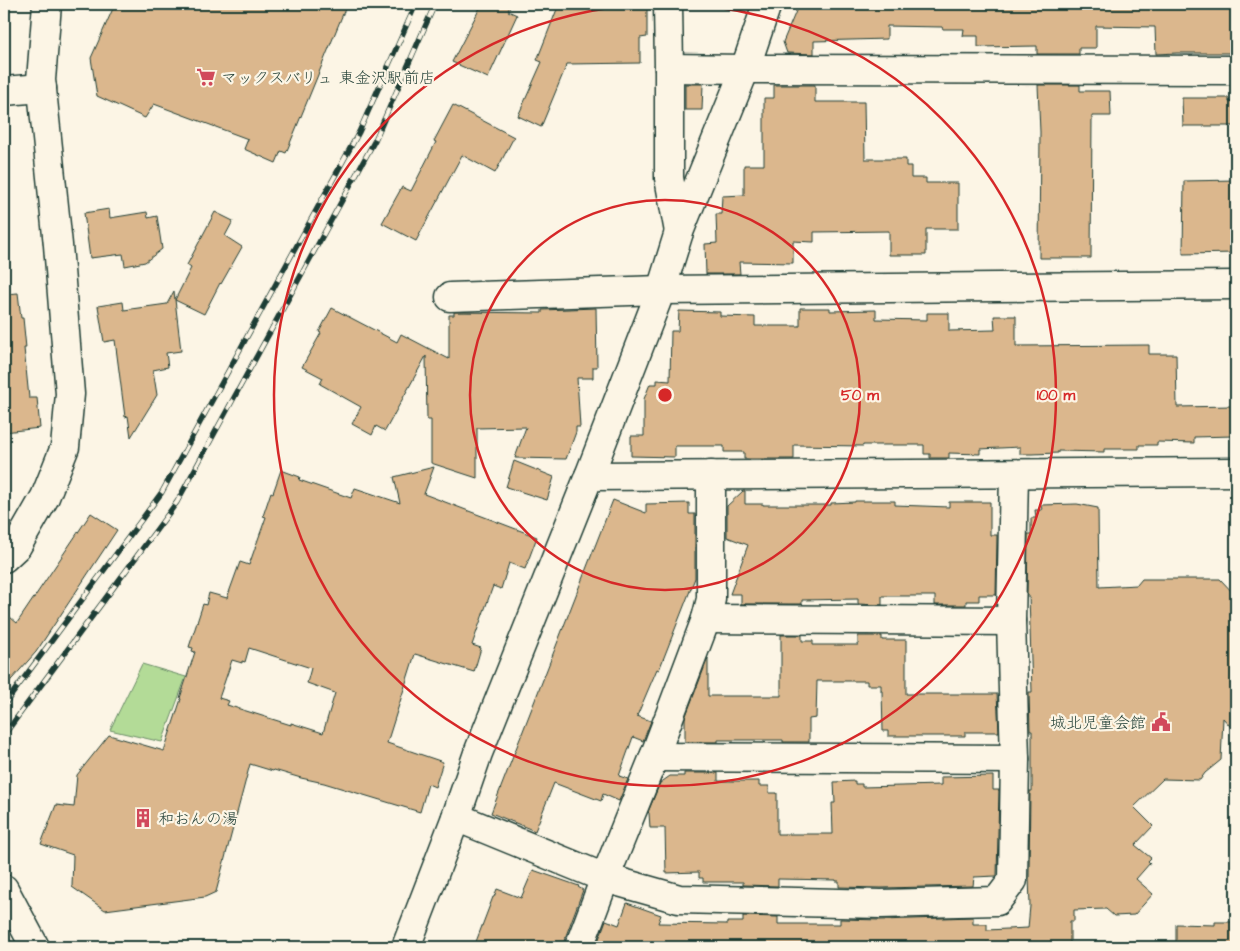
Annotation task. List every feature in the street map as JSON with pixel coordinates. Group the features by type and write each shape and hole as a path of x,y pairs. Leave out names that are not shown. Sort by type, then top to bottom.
{"street":[{"path":"4,558 17,546 45,497 52,480 65,447 70,394 58,245 41,80 47,4"},
{"path":"668,4 670,68 669,178 679,232"},
{"path":"406,947 456,817 478,753 661,290 679,232 745,69 768,4"},
{"path":"670,68 1236,70"},
{"path":"4,91 42,88"},
{"path":"450,297 661,290 1236,285"},
{"path":"589,476 1236,472"},
{"path":"456,817 605,878 679,899 881,904 997,901 1013,880 1015,759 1011,621 1014,474"},
{"path":"579,947 706,619 711,599 711,475"},
{"path":"706,619 1011,621"},
{"path":"654,757 1015,759"},
{"path":"4,889 35,947"}],"green space":[{"path":"142,664 186,677 162,742 110,730"}],"building":[{"name":"マックスバリュ 東金沢駅前店","path":"115,4 347,4 286,153 281,151 276,163 244,149 248,139 154,104 145,118 97,96 91,58"},
{"path":"482,4 511,4 508,11 517,15 488,78 452,62"},
{"path":"559,4 592,4 591,6 647,5 647,37 640,38 640,63 567,64 541,127 518,116 542,62 537,60"},
{"path":"799,4 1236,4 1236,53 1156,54 1155,27 1096,26 1096,48 1079,48 1079,54 1037,54 1037,46 978,47 978,36 963,36 964,29 887,26 887,39 814,41 814,54 787,53 783,42"},
{"path":"685,84 703,84 702,110 685,110"},
{"path":"774,85 815,85 815,102 864,102 865,159 906,159 906,166 911,166 911,178 926,178 926,183 958,183 958,229 926,229 926,255 889,255 889,231 814,232 814,242 793,241 793,263 739,262 740,274 706,274 705,244 717,243 716,214 721,214 722,196 744,195 744,165 764,165 764,98 774,98"},
{"path":"1038,85 1080,85 1080,91 1110,91 1111,116 1092,116 1091,258 1039,258 1040,132"},
{"path":"1182,98 1229,98 1229,102 1236,102 1236,126 1183,126"},
{"path":"453,105 514,137 495,173 462,155 416,241 382,223 402,187 411,191"},
{"path":"1236,180 1236,253 1183,254 1184,181"},
{"path":"109,209 110,218 147,212 148,218 157,216 162,249 145,262 125,266 123,254 90,258 84,213"},
{"path":"215,212 233,221 225,236 242,247 204,314 175,300 191,268 187,265"},
{"path":"174,291 181,351 166,353 168,367 153,370 157,395 131,437 128,416 125,417 115,340 104,342 98,306 123,302 124,310 167,304"},
{"path":"18,293 21,318 23,318 29,398 37,398 40,428 4,432 4,294"},
{"path":"332,308 397,342 401,334 449,359 449,315 454,315 454,312 542,313 542,310 596,308 597,367 593,367 593,378 577,378 580,427 576,427 566,459 515,458 526,427 477,428 477,478 431,463 431,420 427,420 426,356 385,431 376,426 372,435 352,424 361,407 320,384 323,378 302,367 321,333 319,332"},
{"path":"800,308 830,308 830,311 876,310 876,319 927,320 927,313 949,313 949,331 995,330 994,316 1016,316 1016,346 1149,345 1149,354 1176,354 1177,407 1233,406 1233,436 1194,437 1194,443 1157,442 1157,445 1139,445 1139,449 1104,449 1104,452 1058,451 1058,453 1020,454 1020,447 980,449 980,454 949,453 949,458 930,458 930,454 924,454 924,445 794,445 794,459 744,459 744,452 724,452 724,446 675,446 675,457 631,456 631,436 644,436 644,399 650,384 657,384 657,380 670,381 671,331 678,331 679,311 720,312 720,316 755,317 755,326 800,326"},
{"path":"514,461 554,477 547,500 506,487"},
{"path":"434,467 424,494 537,537 525,569 509,563 501,589 493,586 472,645 481,648 474,672 415,654 387,743 443,762 435,787 428,784 420,812 324,783 250,764 216,892 205,897 105,910 72,887 73,855 41,844 56,805 74,807 77,775 109,735 164,751 195,652 192,651 193,648 189,647 203,604 206,605 209,593 227,598 240,562 249,565 266,517 263,516 271,492 273,493 281,470 300,477 299,480 351,498 355,488 400,503 394,477","holes":["249,648 311,668 307,683 335,693 323,733 227,705 229,701 219,698 232,660 245,662"]},
{"path":"745,491 745,504 763,505 831,505 831,503 855,501 895,501 895,505 949,507 949,502 990,502 990,535 997,535 996,595 979,595 979,601 966,601 966,605 935,605 935,596 882,596 882,605 858,604 858,599 802,600 802,604 741,604 741,594 730,594 748,545 727,537 727,506"},
{"path":"613,500 646,513 646,504 689,503 689,514 695,514 695,578 659,670 657,669 637,716 651,721 643,741 633,737 619,776 628,779 619,801 603,794 601,801 554,783 535,831 491,813"},
{"path":"1077,504 1098,508 1099,587 1137,585 1142,579 1220,579 1236,596 1236,733 1223,718 1221,760 1205,773 1200,780 1163,779 1134,807 1153,826 1135,845 1151,858 1148,861 1150,863 1136,879 1153,894 1134,915 1114,916 1106,909 1074,910 1074,921 1070,921 1070,947 596,947 606,920 619,925 627,903 661,915 658,923 727,924 727,922 743,922 743,916 778,917 778,924 840,924 840,919 881,920 973,917 973,924 987,924 987,930 1028,928 1030,906 1030,791 1032,791 1032,731 1030,731 1029,692 1032,692 1029,596 1027,596 1028,534 1031,534 1031,518 1036,518 1035,510 1042,510 1041,505"},
{"path":"91,513 117,530 36,652 4,688 4,612 17,623"},
{"path":"781,635 802,635 802,641 813,641 813,645 858,645 858,636 882,636 882,640 906,640 906,694 997,694 999,732 965,732 965,736 888,736 888,731 883,731 881,685 867,685 867,681 817,681 816,718 809,719 809,742 718,740 718,742 685,742 685,718 708,658 708,696 781,696"},
{"path":"684,773 718,773 718,781 759,781 759,786 769,786 769,793 777,793 777,834 833,834 832,803 835,803 834,782 855,781 855,784 862,784 862,787 941,785 941,777 993,776 993,790 999,790 997,875 974,877 973,886 881,888 839,887 839,881 836,880 778,879 778,886 743,885 743,882 703,882 703,878 699,878 699,872 666,873 665,828 650,828 648,812 660,783 670,776 684,776"},
{"path":"533,870 579,886 583,890 564,941 564,947 474,947 497,889 521,898"},
{"path":"1215,922 1236,922 1236,947 1176,947 1176,924 1215,925"}],"railway":[{"path":"4,705 162,492 359,132 416,4"},
{"path":"4,735 177,502 375,140 435,4"}],"place":[{"name":"マックスバリュ 東金沢駅前店","path":"206,77"},
{"name":"城北児童会館","path":"1161,722"},
{"name":"和おんの湯","path":"143,818"}]}
